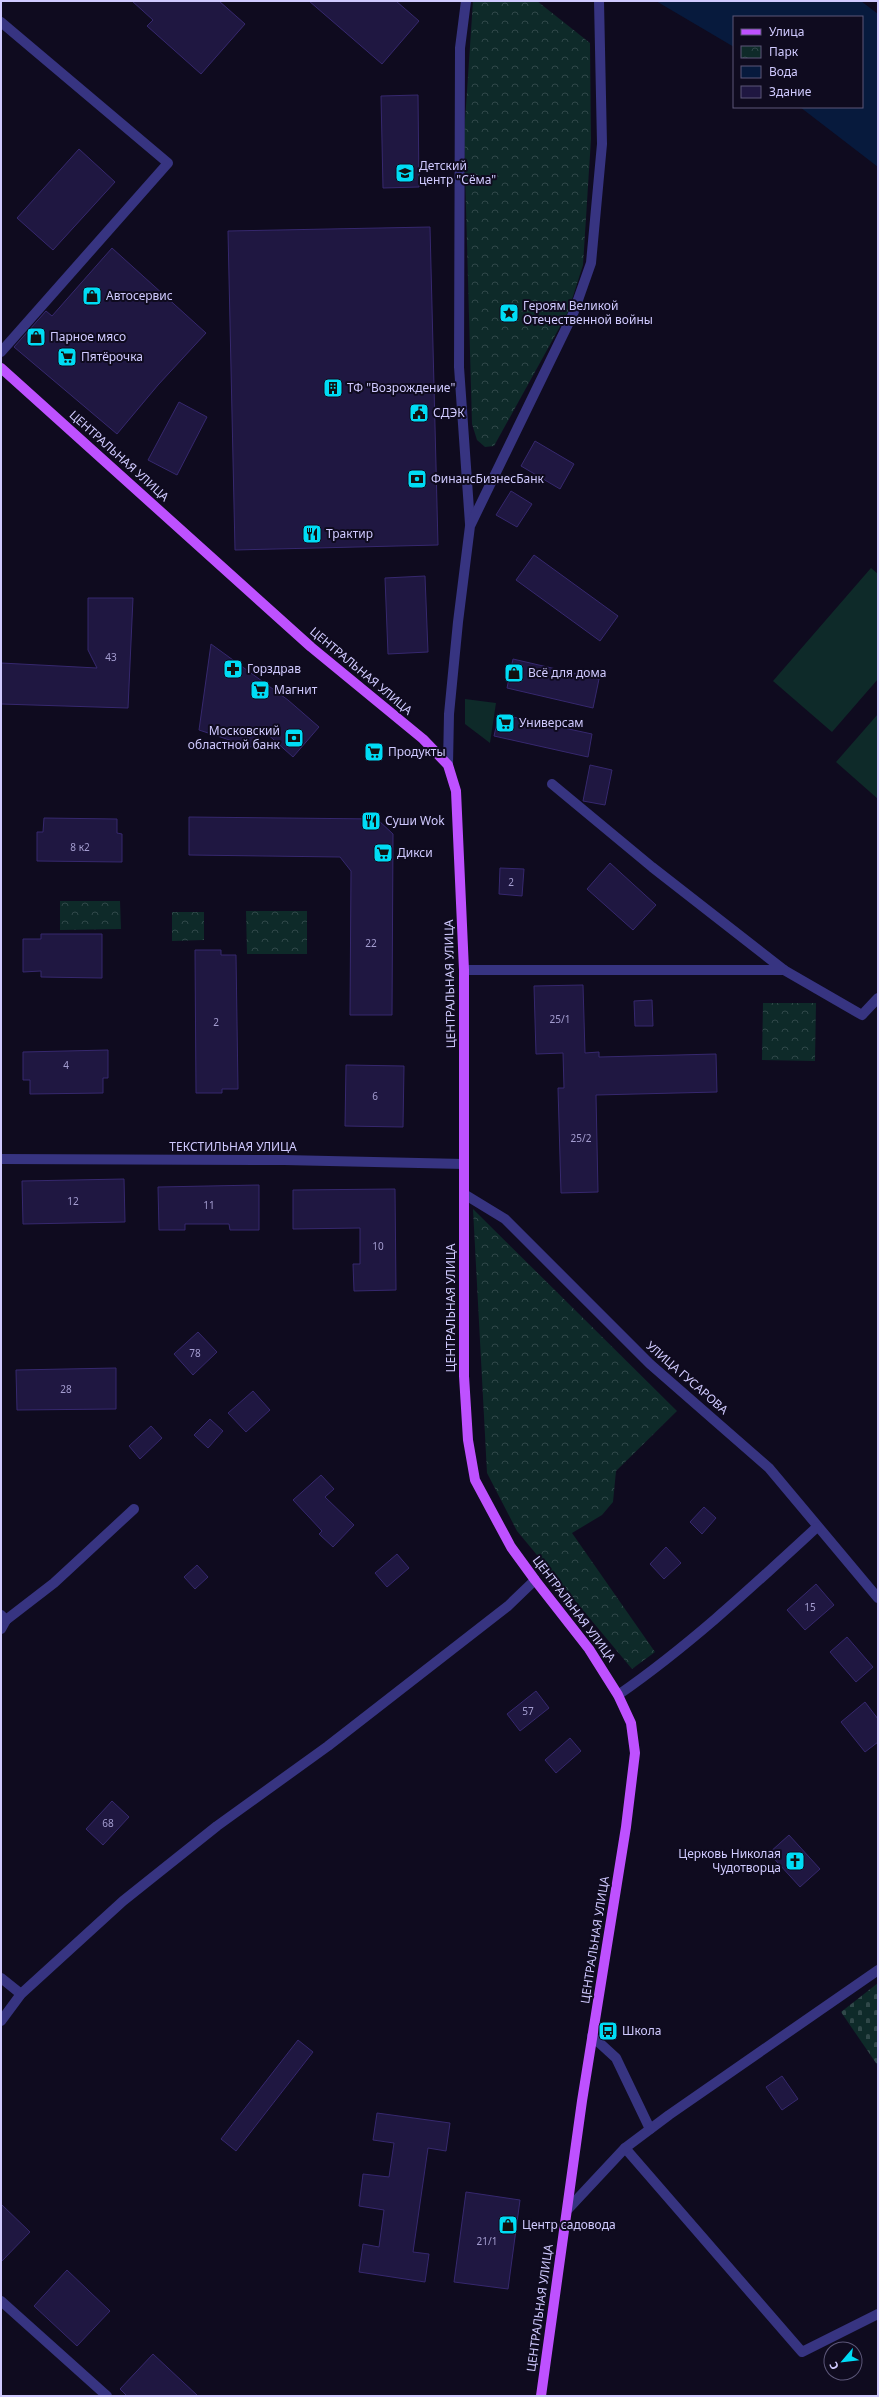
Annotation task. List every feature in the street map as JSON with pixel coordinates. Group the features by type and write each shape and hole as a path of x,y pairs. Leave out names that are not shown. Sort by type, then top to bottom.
{"main road":[{"name":"ЦЕНТРАЛЬНАЯ УЛИЦА","path":"1,368 311,647 423,739 448,765 456,791 464,970 464,1376 468,1440 476,1480 512,1546 535,1580 589,1649 618,1695 631,1723 635,1752 626,1826 592,2036 541,2396"}],"street":[{"path":"448,765 450,714 458,622 470,526 460,366 460,48 466,1"},
{"path":"470,526 573,314 590,266 602,144 599,1"},
{"path":"1,22 168,163 1,352"},
{"path":"552,784 652,867 784,970 862,1015 878,998"},
{"path":"464,970 784,970"},
{"name":"ТЕКСТИЛЬНАЯ УЛИЦА","path":"1,1159 284,1160 464,1164"},
{"name":"УЛИЦА ГУСАРОВА","path":"464,1194 505,1218 650,1364 768,1468 878,1598"},
{"path":"1,1630 4,1617 54,1583 134,1509"},
{"path":"618,1695 654,1670 730,1607 817,1527"},
{"path":"1,2021 21,1994 123,1901 217,1826 328,1746 502,1611 535,1580"},
{"path":"568,2209 625,2148 878,1970"},
{"path":"1,1978 21,1994"},
{"path":"592,2036 616,2058 650,2129"},
{"path":"625,2148 802,2352 878,2314"},
{"path":"1,2301 107,2396"}],"green space":[{"path":"473,1 537,1 590,43 591,139 583,265 568,312 494,446 485,447 477,440 472,424 464,136"},
{"path":"871,568 878,574 878,679 832,732 773,681"},
{"path":"465,699 496,703 490,743 465,724"},
{"path":"878,714 878,799 836,762"},
{"path":"60,901 120,901 121,929 60,930"},
{"path":"246,911 307,911 307,954 247,954"},
{"path":"172,912 204,912 204,940 172,941"},
{"path":"763,1003 816,1003 815,1061 762,1060"},
{"path":"473,1209 677,1411 616,1471 613,1502 602,1515 572,1533 655,1652 632,1669 517,1531 487,1473"},
{"path":"878,1983 878,2066 841,2012"}],"water":[{"path":"656,1 861,1 878,14 878,167 801,108 863,108 863,16 733,16 733,46"}],"building":[{"path":"132,1 219,1 245,24 201,74 147,26 153,20"},
{"path":"309,1 396,1 419,21 382,64"},
{"path":"418,95 419,187 383,188 381,96"},
{"path":"79,149 115,182 53,250 17,218"},
{"name":"ТФ \"Возрождение\"","path":"430,227 438,545 235,550 228,231"},
{"path":"112,248 206,333 158,385 117,434 14,347 46,311 52,316"},
{"path":"179,402 207,417 177,475 148,460"},
{"path":"535,441 574,464 560,489 521,466"},
{"path":"511,491 532,504 517,527 496,515"},
{"path":"534,555 618,616 600,641 516,580"},
{"path":"425,576 428,652 388,654 385,578"},
{"path":"88,598 133,598 128,708 1,704 1,663 97,668 88,650"},
{"path":"211,644 288,700 319,727 293,757 264,731 251,747 199,730"},
{"path":"513,659 599,679 593,708 507,688"},
{"path":"499,714 592,734 588,757 494,736"},
{"path":"590,765 612,770 605,805 583,801"},
{"path":"189,817 377,819 393,834 392,1015 350,1015 351,871 340,857 189,855"},
{"path":"44,818 117,819 117,833 122,834 122,862 37,861 37,832 43,832"},
{"path":"610,863 656,905 633,930 587,889"},
{"path":"500,868 524,869 522,896 499,894"},
{"path":"41,934 102,934 102,978 41,977 41,971 23,972 23,939 41,939"},
{"path":"195,950 221,950 221,955 236,955 238,1089 222,1089 222,1093 196,1093"},
{"path":"583,985 585,1053 599,1052 599,1057 716,1054 717,1092 596,1095 598,1192 561,1193 558,1088 564,1088 563,1053 536,1054 534,986"},
{"path":"652,1000 653,1026 635,1026 634,1001"},
{"path":"108,1050 108,1078 103,1078 103,1093 30,1094 30,1080 23,1080 23,1052"},
{"path":"346,1065 404,1066 403,1127 345,1126"},
{"path":"124,1179 125,1222 23,1224 22,1181"},
{"path":"259,1185 259,1230 230,1230 229,1224 185,1224 185,1230 159,1230 158,1187"},
{"path":"395,1189 396,1290 354,1291 353,1264 360,1264 360,1228 293,1229 293,1190"},
{"path":"198,1332 217,1352 193,1375 174,1354"},
{"path":"116,1368 116,1409 17,1410 16,1370"},
{"path":"253,1391 270,1410 246,1432 228,1413"},
{"path":"210,1419 223,1431 208,1448 194,1435"},
{"path":"151,1426 162,1438 140,1459 129,1446"},
{"path":"321,1475 334,1489 325,1497 354,1525 333,1547 319,1534 322,1531 293,1500"},
{"path":"704,1507 716,1518 702,1534 690,1522"},
{"path":"666,1547 681,1563 664,1579 650,1564"},
{"path":"397,1554 409,1568 387,1587 375,1573"},
{"path":"197,1565 208,1577 195,1589 184,1577"},
{"path":"816,1584 834,1605 805,1630 787,1610"},
{"path":"847,1637 873,1667 856,1682 830,1652"},
{"path":"536,1691 549,1708 520,1731 507,1714"},
{"path":"865,1702 878,1719 878,1742 865,1752 841,1722"},
{"path":"570,1738 581,1751 556,1773 545,1760"},
{"path":"112,1801 129,1817 103,1845 86,1829"},
{"name":"Церковь Николая Чудотворца","path":"789,1835 820,1869 800,1887 769,1853"},
{"path":"298,2040 313,2052 236,2151 221,2139"},
{"path":"782,2076 798,2099 782,2110 766,2087"},
{"path":"377,2113 450,2123 446,2151 428,2148 413,2252 429,2254 425,2282 359,2272 363,2244 379,2247 384,2210 359,2206 363,2174 389,2177 394,2143 373,2140"},
{"path":"466,2192 520,2200 508,2289 454,2282"},
{"path":"1,2204 30,2232 1,2262"},
{"path":"67,2270 110,2311 77,2346 34,2306"},
{"path":"153,2354 198,2396 127,2396 120,2389"}],"place":[{"name":"Детский центр \"Сёма\"","path":"405,173"},
{"name":"Автосервис","path":"92,296"},
{"name":"Героям Великой Отечественной войны","path":"509,313"},
{"name":"Парное мясо","path":"36,337"},
{"name":"Пятёрочка","path":"67,357"},
{"name":"ТФ \"Возрождение\"","path":"333,388"},
{"name":"СДЭК","path":"419,413"},
{"name":"ФинансБизнесБанк","path":"417,479"},
{"name":"Трактир","path":"312,534"},
{"name":"Горздрав","path":"233,669"},
{"name":"Всё для дома","path":"514,673"},
{"name":"Магнит","path":"260,690"},
{"name":"Универсам","path":"505,723"},
{"name":"Московский областной банк","path":"294,738"},
{"name":"Продукты","path":"374,752"},
{"name":"Суши Wok","path":"371,821"},
{"name":"Дикси","path":"383,853"},
{"name":"Церковь Николая Чудотворца","path":"795,1861"},
{"name":"Школа","path":"608,2031"},
{"name":"Центр садовода","path":"508,2225"}]}
